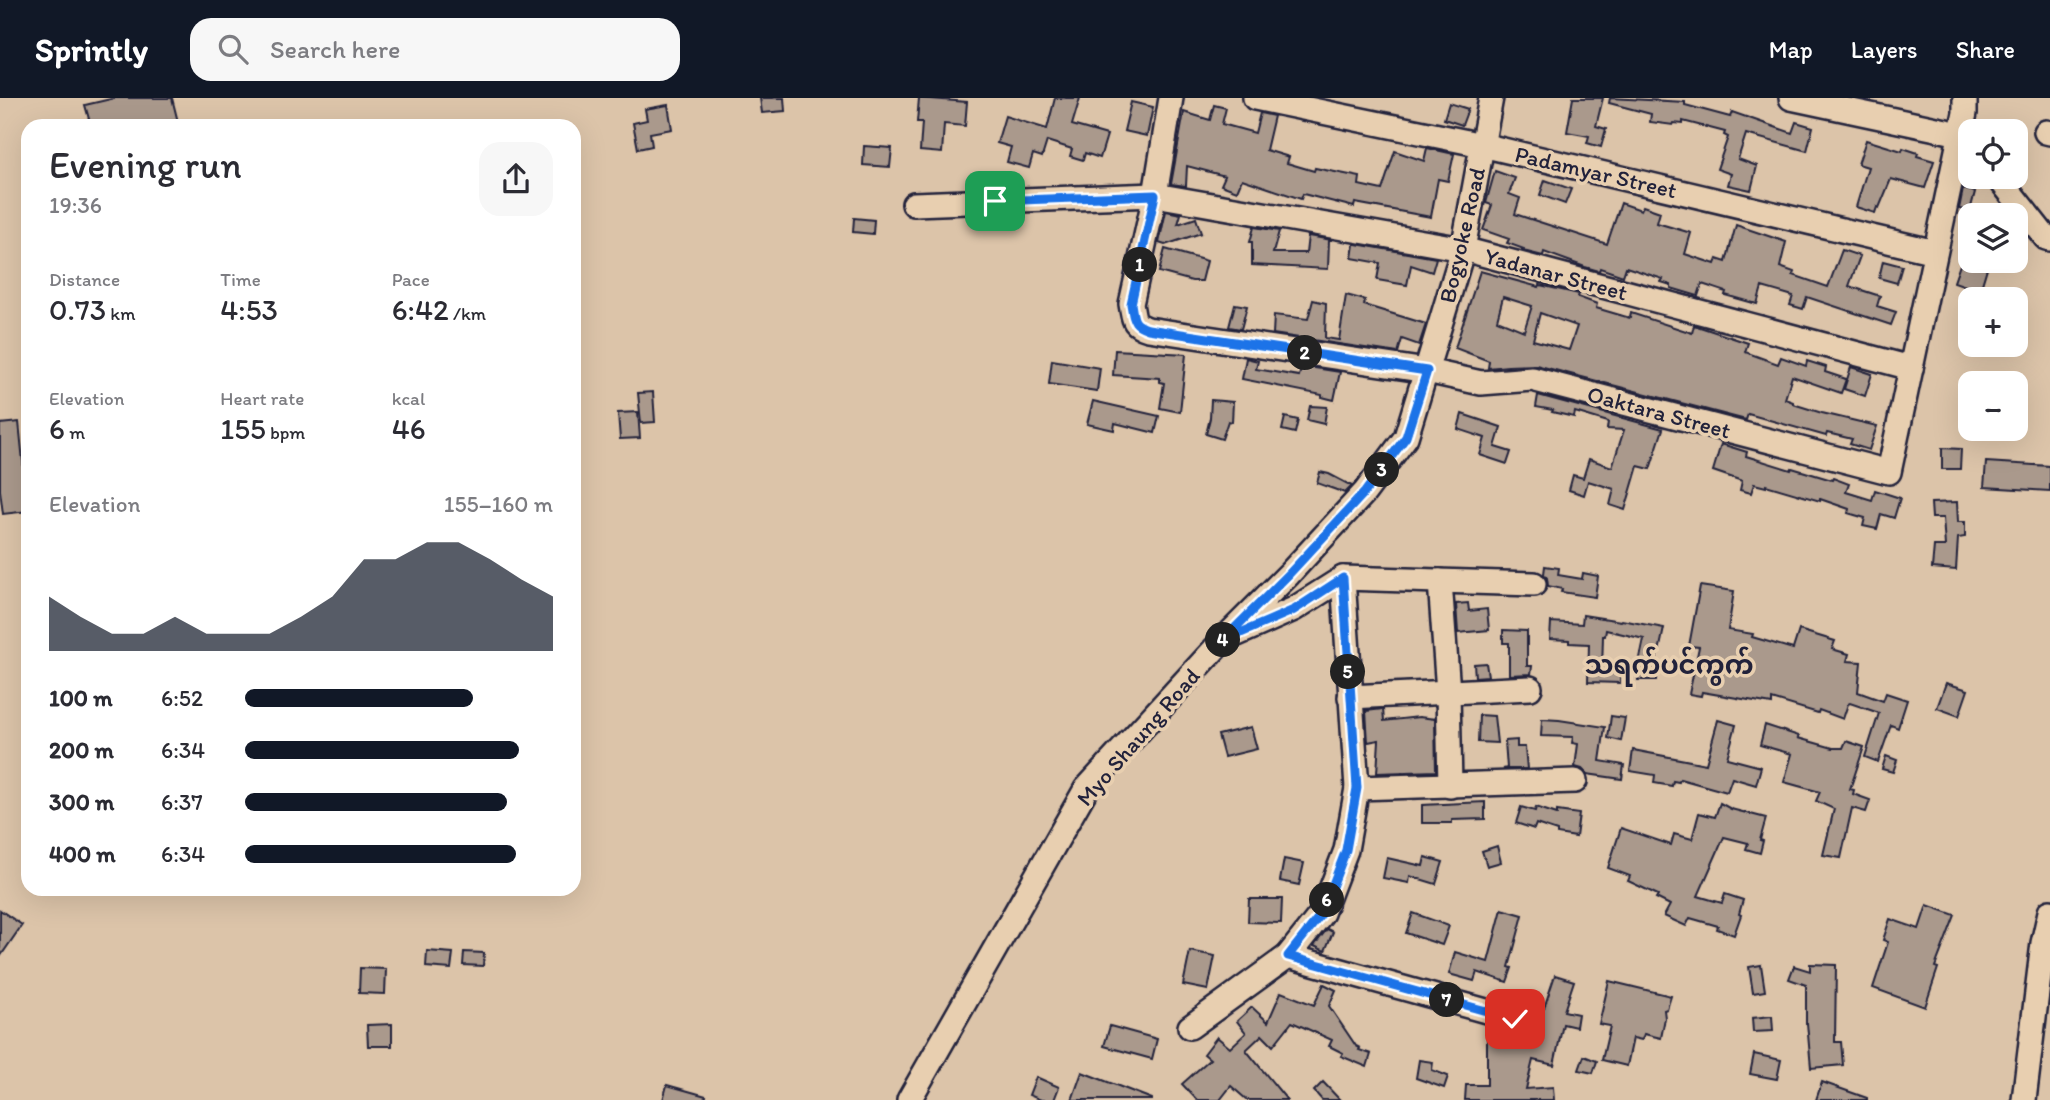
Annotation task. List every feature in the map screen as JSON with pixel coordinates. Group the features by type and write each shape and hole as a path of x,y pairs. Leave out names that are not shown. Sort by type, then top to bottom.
{"street":[{"path":"1155,195 1171,98"},
{"name":"Padamyar Street","path":"1255,98 1482,145 1935,252"},
{"name":"Bogyoke Road","path":"1427,371 1463,249 1490,98"},
{"path":"1791,98 1958,137"},
{"path":"1965,98 1965,119"},
{"path":"1911,368 1935,252 1958,165"},
{"path":"2007,189 2046,238 2050,239"},
{"name":"Yadanar Street","path":"914,204 1155,195 1463,249 1911,368"},
{"name":"Oaktara Street","path":"1155,195 1131,304 1134,321 1138,326 1427,371 1480,383 1532,379 1889,472 1911,368"},
{"name":"Myo Shaung Road","path":"909,1100 1086,789 1222,641 1365,492 1406,437 1427,371"},
{"path":"1222,641 1294,610 1343,578 1534,584"},
{"path":"1190,1027 1288,956 1322,913 1346,850 1357,788 1343,578"},
{"path":"1440,581 1448,692 1450,786"},
{"path":"1350,697 1530,688"},
{"path":"1357,788 1575,781"},
{"path":"2024,1100 2043,943 2050,912"},
{"path":"1288,956 1515,1019"}],"building":[{"path":"115,98 172,98 177,119 89,119 85,105"},
{"path":"760,98 784,98 785,111 762,113"},
{"path":"919,98 967,102 965,126 944,124 942,153 920,151 922,122 917,122"},
{"path":"1055,98 1080,98 1072,125 1107,135 1100,158 1085,153 1083,160 1070,156 1072,149 1047,141 1042,157 1033,154 1029,168 1007,162 1011,147 997,143 1005,116 1047,129"},
{"path":"1573,98 1603,98 1596,126 1606,129 1601,147 1587,143 1589,136 1567,132"},
{"path":"1610,98 1685,102 1685,105 1730,117 1732,112 1792,133 1796,122 1813,127 1807,151 1746,134 1738,159 1757,166 1751,190 1728,185 1731,174 1717,169 1728,137 1724,135 1725,132 1683,121 1683,124 1673,125 1650,122 1651,114 1609,103"},
{"path":"1131,102 1153,107 1147,136 1124,131"},
{"path":"1449,103 1468,109 1462,125 1444,119"},
{"path":"668,105 672,129 650,133 652,146 638,149 633,123 647,120 645,109"},
{"path":"1214,105 1226,108 1222,124 1255,133 1260,113 1274,116 1266,150 1289,157 1287,163 1314,171 1315,168 1360,177 1359,185 1382,190 1395,151 1424,161 1427,148 1454,154 1448,181 1438,179 1431,217 1355,203 1354,207 1303,194 1301,199 1242,179 1237,191 1221,185 1225,176 1187,166 1186,186 1171,184 1184,112 1210,120"},
{"path":"1866,140 1902,151 1903,148 1934,161 1925,188 1891,179 1875,213 1856,207 1868,167 1858,164"},
{"path":"864,146 892,148 890,167 863,165"},
{"path":"1495,171 1515,178 1509,194 1520,198 1515,214 1607,244 1621,203 1641,210 1643,206 1660,212 1657,223 1691,233 1685,254 1715,264 1717,259 1726,262 1736,225 1786,242 1780,267 1794,272 1793,275 1828,287 1842,250 1860,256 1849,286 1880,296 1877,306 1896,312 1891,325 1807,297 1803,309 1790,305 1793,296 1762,287 1757,304 1725,295 1726,292 1702,284 1698,296 1671,288 1671,285 1661,282 1663,279 1626,267 1623,276 1600,268 1599,271 1585,267 1544,252 1543,256 1523,251 1524,249 1507,243 1509,239 1483,230 1492,205 1486,203"},
{"path":"1545,180 1571,189 1565,204 1540,195"},
{"path":"1963,189 1975,192 1972,203 1960,203"},
{"path":"1166,211 1181,214 1178,224 1196,218 1201,233 1165,245 1159,243"},
{"path":"854,218 874,220 873,234 853,232"},
{"path":"1254,227 1279,231 1273,253 1306,253 1308,236 1332,240 1329,240 1328,269 1252,265 1250,242"},
{"path":"1354,244 1436,258 1432,272 1411,265 1407,285 1377,280 1380,263 1352,258"},
{"path":"1165,249 1207,261 1202,281 1159,272"},
{"path":"1883,261 1902,266 1897,283 1879,278"},
{"path":"1958,270 1958,273 1985,273 1981,287 1968,287 1954,282"},
{"path":"1480,271 1539,287 1540,285 1579,294 1578,297 1597,304 1596,308 1630,318 1631,313 1692,333 1694,325 1748,343 1745,352 1778,364 1781,357 1806,366 1807,361 1826,367 1825,372 1846,379 1841,393 1792,376 1785,399 1822,413 1877,426 1869,450 1850,444 1852,439 1827,433 1826,436 1748,414 1746,420 1536,365 1488,368 1489,361 1455,348","holes":["1503,297 1532,306 1524,331 1497,320","1540,313 1577,326 1569,350 1533,340"]},
{"path":"1346,295 1365,300 1364,305 1426,324 1419,345 1402,339 1398,353 1273,334 1274,315 1308,319 1313,300 1326,303 1325,338 1339,340"},
{"path":"1235,304 1247,306 1241,329 1229,327"},
{"path":"1115,350 1186,354 1180,412 1160,408 1164,383 1160,382 1160,378 1113,375"},
{"path":"1246,358 1258,361 1256,369 1299,376 1302,366 1340,372 1334,400 1322,395 1242,379"},
{"path":"1052,360 1100,368 1097,391 1049,384"},
{"path":"1851,367 1872,374 1865,396 1844,389"},
{"path":"653,392 655,422 641,423 638,393"},
{"path":"1538,395 1663,429 1650,469 1638,466 1625,510 1610,505 1614,489 1588,481 1584,495 1569,490 1573,475 1583,478 1589,459 1612,467 1624,430 1607,429 1608,422 1575,412 1574,417 1536,407"},
{"path":"1211,400 1233,402 1232,422 1228,421 1222,439 1206,434"},
{"path":"1093,401 1159,416 1155,433 1115,423 1114,430 1087,424"},
{"path":"1310,406 1327,407 1324,424 1307,420"},
{"path":"638,412 640,438 620,439 618,413"},
{"path":"1462,414 1501,427 1495,447 1511,452 1507,464 1480,455 1485,438 1458,429"},
{"path":"1285,417 1298,420 1295,433 1282,430"},
{"path":"19,422 21,512 3,514 0,490 0,424"},
{"path":"1721,444 1747,452 1746,456 1791,470 1792,468 1832,480 1833,478 1849,484 1846,492 1872,500 1875,490 1900,498 1894,518 1881,514 1877,529 1863,526 1865,518 1848,513 1849,509 1820,499 1766,485 1754,484 1751,493 1740,490 1742,481 1713,471"},
{"path":"1942,448 1961,449 1960,469 1942,469"},
{"path":"1986,462 2050,466 2050,491 1984,487"},
{"path":"1320,472 1352,486 1345,493 1317,483"},
{"path":"1957,502 1958,522 1965,522 1965,537 1958,538 1956,570 1932,568 1934,546 1945,546 1943,518 1932,518 1931,503"},
{"path":"1545,566 1559,568 1558,575 1582,579 1583,573 1598,576 1595,597 1561,592 1562,589 1548,586 1544,574"},
{"path":"1700,586 1734,591 1728,630 1753,634 1752,637 1793,649 1799,630 1835,641 1832,649 1849,654 1847,661 1861,662 1858,692 1883,701 1886,693 1907,700 1898,728 1891,725 1878,762 1865,757 1879,713 1850,703 1843,719 1819,710 1818,713 1772,699 1772,704 1702,692 1701,696 1689,694 1699,647 1689,646"},
{"path":"1468,603 1469,611 1487,609 1489,630 1458,633 1456,604"},
{"path":"1583,615 1664,628 1659,652 1657,651 1656,680 1638,680 1644,639 1606,630 1603,636 1602,670 1620,670 1620,683 1588,682 1589,644 1550,639 1551,622 1582,624"},
{"path":"1503,630 1527,631 1527,666 1532,666 1531,674 1509,675 1509,643 1503,643"},
{"path":"1486,663 1488,676 1475,677 1474,664"},
{"path":"1946,683 1968,690 1959,716 1937,708"},
{"path":"1383,709 1384,721 1419,717 1435,719 1436,771 1377,773 1379,740 1368,742 1366,711"},
{"path":"1479,715 1494,716 1497,743 1478,742"},
{"path":"1611,716 1625,718 1621,741 1608,738"},
{"path":"1542,719 1605,727 1600,761 1624,765 1622,779 1587,774 1575,767 1578,744 1572,743 1573,737 1541,736"},
{"path":"1718,720 1736,725 1727,758 1761,767 1756,785 1732,778 1727,792 1680,779 1679,782 1673,781 1672,786 1654,783 1655,775 1630,771 1633,750 1706,764"},
{"path":"1765,725 1833,748 1843,748 1846,741 1864,747 1850,789 1854,790 1853,794 1870,800 1866,812 1852,808 1841,858 1823,855 1834,809 1816,801 1820,792 1784,782 1792,754 1760,745"},
{"path":"1251,727 1257,749 1224,757 1218,735"},
{"path":"1517,740 1517,747 1525,747 1527,769 1503,769 1507,768 1505,741"},
{"path":"1886,756 1897,760 1893,772 1882,769"},
{"path":"1485,802 1485,819 1422,823 1422,805"},
{"path":"1720,803 1731,809 1766,818 1760,840 1763,841 1760,853 1746,849 1748,843 1724,837 1698,896 1722,903 1725,894 1743,900 1734,935 1717,929 1718,926 1690,918 1686,926 1664,916 1670,905 1656,898 1658,895 1628,881 1630,876 1608,868 1621,828 1671,845 1674,834 1692,839 1699,813 1715,817"},
{"path":"1521,807 1535,811 1536,807 1557,814 1557,811 1579,814 1576,837 1557,834 1557,831 1536,824 1534,829 1516,823"},
{"path":"1497,846 1501,862 1487,866 1482,851"},
{"path":"1425,857 1443,862 1436,884 1410,876 1409,883 1383,878 1387,858 1423,866"},
{"path":"1284,859 1304,863 1299,885 1280,881"},
{"path":"1249,899 1282,899 1281,923 1248,922"},
{"path":"1927,905 1955,915 1935,967 1938,968 1925,1007 1873,988 1888,942 1883,940 1890,919 1919,929"},
{"path":"1502,909 1523,915 1507,982 1477,972 1474,981 1449,974 1455,952 1488,962"},
{"path":"0,910 22,925 0,957"},
{"path":"1413,913 1449,926 1442,945 1406,933"},
{"path":"1327,929 1333,932 1325,951 1314,946"},
{"path":"427,951 453,953 451,969 426,967"},
{"path":"1190,951 1215,956 1208,990 1183,985"},
{"path":"464,952 484,953 483,966 463,965"},
{"path":"1810,964 1836,965 1835,1042 1841,1042 1843,1065 1811,1068 1806,1023 1806,985 1789,979 1794,966 1810,971"},
{"path":"1761,965 1765,991 1753,993 1749,967"},
{"path":"360,968 386,969 385,994 359,993"},
{"path":"1555,975 1574,981 1564,1011 1578,1014 1576,1027 1563,1024 1554,1065 1533,1060 1526,1089 1553,1087 1554,1100 1465,1100 1466,1085 1487,1085 1487,1026 1512,1033 1524,1029 1529,1022 1528,1015 1513,1002 1544,1008"},
{"path":"1609,981 1671,996 1667,1009 1664,1010 1661,1038 1644,1034 1642,1040 1633,1038 1627,1066 1602,1060 1610,1026 1599,1024"},
{"path":"1324,984 1336,990 1329,1006 1359,1050 1371,1054 1367,1067 1341,1056 1343,1053 1329,1046 1332,1040 1292,1022 1273,1046 1262,1035 1246,1050 1287,1100 1247,1100 1231,1086 1220,1100 1197,1100 1182,1084 1210,1059 1204,1054 1217,1037 1230,1048 1246,1033 1237,1021 1252,1007 1268,1022 1281,992 1314,1005"},
{"path":"1772,1016 1773,1031 1753,1032 1752,1018"},
{"path":"392,1024 392,1046 368,1046 367,1025"},
{"path":"1110,1026 1157,1039 1152,1059 1104,1046"},
{"path":"1754,1054 1781,1060 1777,1079 1750,1074"},
{"path":"1584,1056 1597,1061 1593,1073 1579,1070"},
{"path":"1419,1060 1433,1062 1432,1070 1448,1076 1444,1088 1416,1078"},
{"path":"1082,1072 1152,1099 1152,1100 1072,1100"},
{"path":"1036,1077 1059,1087 1054,1100 1041,1100 1029,1095"},
{"path":"1323,1082 1340,1100 1322,1100 1314,1091"},
{"path":"1822,1082 1867,1098 1867,1100 1816,1100"},
{"path":"667,1085 706,1096 705,1100 663,1100"}],"district":[{"name":"သရက်ပင်ကွက်","path":"1669,665"}],"route":[{"path":"995,201 1155,195 1131,304 1134,321 1138,326 1427,371 1406,437 1365,492 1222,641 1294,610 1343,578 1357,788 1346,850 1322,913 1288,956 1515,1019"}]}
